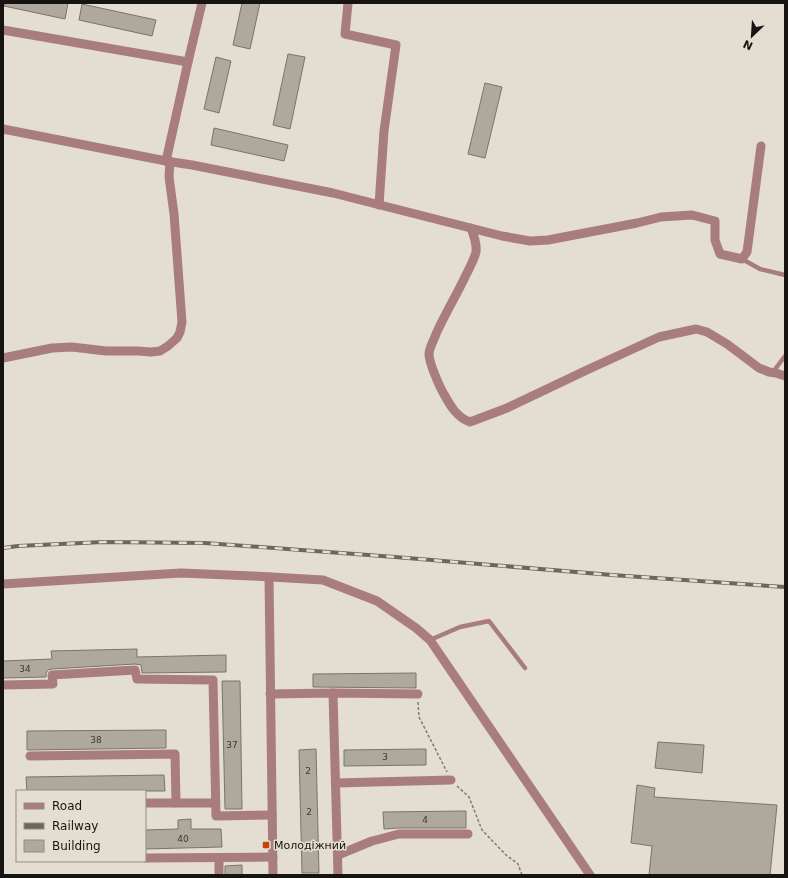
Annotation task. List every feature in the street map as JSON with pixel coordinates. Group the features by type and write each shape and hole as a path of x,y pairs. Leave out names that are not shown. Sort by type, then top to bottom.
{"street":[{"path":"3,358 52,348 72,347 106,351 160,351 177,338 182,322 174,214 168,161 188,62 202,3"},
{"path":"348,3 345,34 396,45 384,131 379,205"},
{"path":"3,30 188,62"},
{"path":"3,129 333,193 502,236 530,241 548,240 637,223 660,217 692,215 715,221 715,240 720,254 742,259 747,252 761,146"},
{"path":"471,228 475,240 476,251 470,267 441,322 429,354 440,388 449,404 464,420 470,422 507,408 659,337 696,329 707,332 727,344 760,368 785,376"},
{"path":"3,584 181,573 268,576 323,580 377,601 416,628 430,640 590,875"},
{"path":"268,576 273,875"},
{"path":"3,685 53,684 52,675 135,670 137,679 213,680 216,816 272,815"},
{"path":"333,693 338,875"},
{"path":"270,694 418,694"},
{"path":"30,756 175,754 176,803"},
{"path":"336,783 451,780"},
{"path":"146,803 215,803"},
{"path":"338,855 372,841 399,834 468,834"},
{"path":"146,858 273,857"},
{"path":"219,858 219,875"}],"lane":[{"path":"742,259 760,270 785,275"},
{"path":"773,372 785,356"},
{"path":"430,640 460,627 489,621 525,668"}],"path":[{"path":"418,694 419,717 451,780 469,797 482,830 506,855 518,864 522,875"}],"building":[{"path":"5,3 68,3 65,19 4,6"},
{"path":"242,3 260,3 250,49 233,45"},
{"path":"82,4 156,20 152,36 79,20"},
{"path":"288,54 305,57 290,129 273,125"},
{"path":"216,57 231,61 219,113 204,109"},
{"path":"485,83 502,87 485,158 468,154"},
{"path":"214,128 288,145 284,161 211,145"},
{"path":"137,649 137,657 226,655 226,672 142,673 141,665 135,664 52,669 48,670 46,677 3,678 3,661 52,659 51,651"},
{"path":"416,673 416,688 313,687 313,674"},
{"path":"222,681 240,681 242,809 225,809"},
{"path":"166,730 166,748 27,750 27,731"},
{"path":"658,742 704,745 702,773 655,768"},
{"path":"316,749 319,873 302,873 299,750"},
{"path":"426,749 426,765 344,766 344,750"},
{"path":"164,775 165,791 27,790 26,777"},
{"path":"637,785 655,788 654,797 777,805 770,875 649,875 652,846 631,843"},
{"path":"466,811 466,828 384,829 383,812"},
{"path":"191,819 191,829 221,829 222,847 146,849 146,830 178,829 178,820"},
{"path":"242,865 242,875 225,875 225,866"}],"railway":[{"path":"3,548 103,542 205,543 785,587"}],"place":[{"name":"Молодіжний","path":"266,845"}]}
